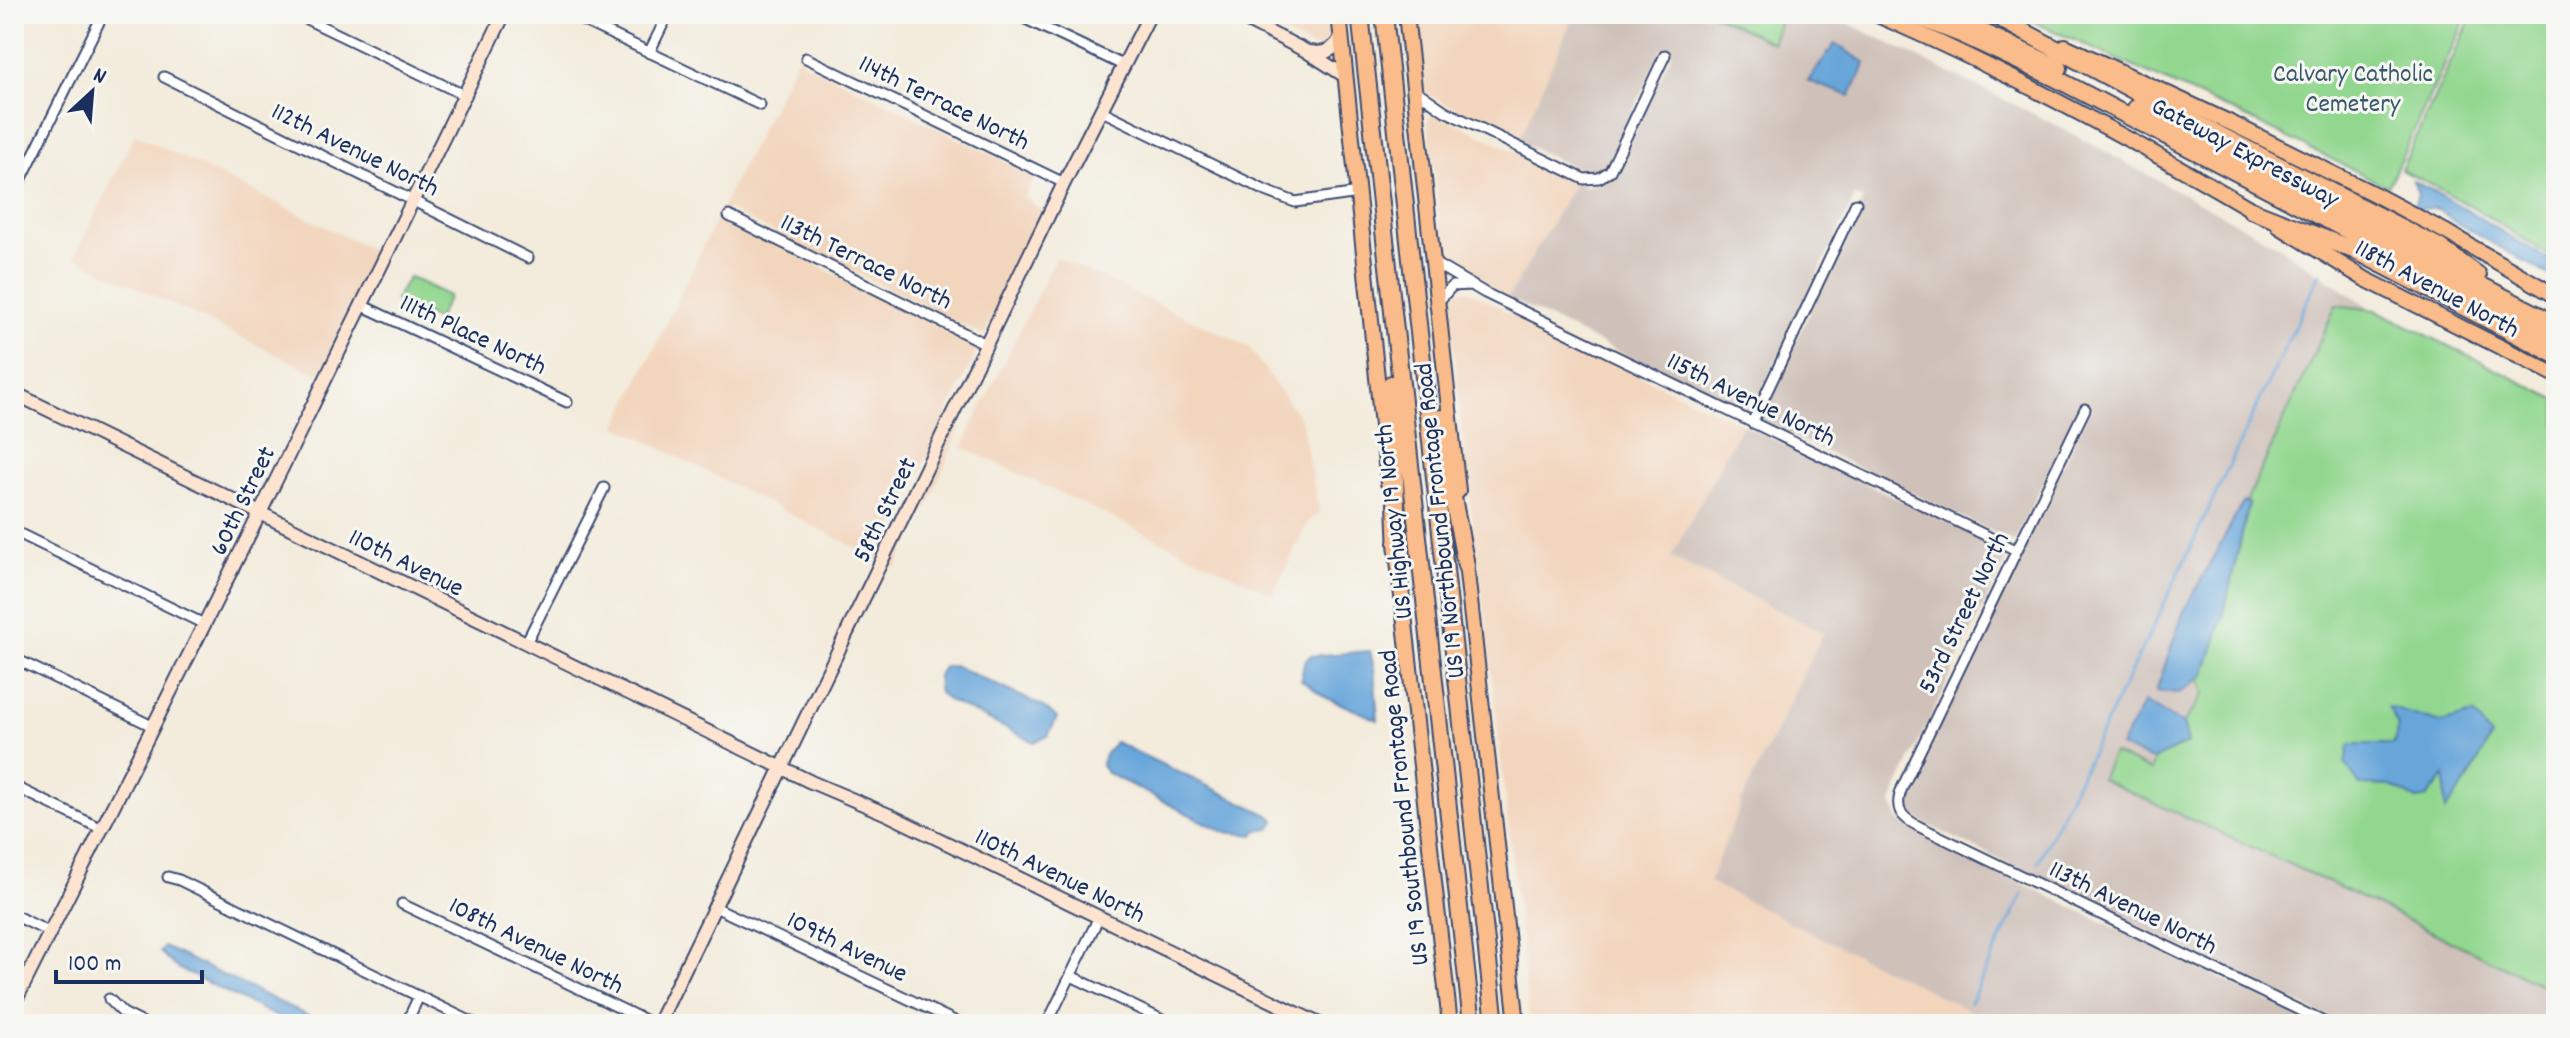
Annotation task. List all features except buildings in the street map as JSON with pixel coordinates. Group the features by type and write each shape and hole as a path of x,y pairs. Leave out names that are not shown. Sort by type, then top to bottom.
{"highway":[{"name":"US Highway 19 North","path":"1360,14 1472,1024"},
{"name":"US Highway 19 North","path":"1384,14 1495,1024"},
{"name":"Gateway Expressway","path":"1910,14 1961,34 2214,154 2556,324"},
{"name":"Gateway Expressway","path":"1944,14 2036,56 2556,339"},
{"path":"2006,22 2439,247 2518,305"},
{"path":"2251,210 2356,251 2556,355"},
{"path":"1389,279 1398,552"},
{"path":"1419,333 1466,566"}],"main road":[{"name":"US 19 Southbound Frontage Road","path":"1339,14 1391,510 1453,1021"},
{"name":"US 19 Northbound Frontage Road","path":"1406,14 1517,1024"},
{"name":"118th Avenue North","path":"1875,14 2013,79 2144,147 2365,279 2556,375"},
{"name":"118th Avenue North","path":"1988,14 2091,58 2338,176 2424,219 2556,296"},
{"path":"1502,1024 1514,996"}],"street":[{"path":"14,194 103,14"},
{"path":"296,14 466,96"},
{"name":"60th Street","path":"14,1004 259,515 504,14"},
{"path":"569,14 760,105"},
{"path":"649,53 668,14"},
{"path":"1015,14 1125,66"},
{"name":"58th Street","path":"655,1024 715,907 1064,183 1150,14"},
{"path":"1234,14 1306,51 1345,76"},
{"path":"1306,51 1320,54 1329,51 1341,37"},
{"path":"1414,90 1445,111 1584,179 1599,178 1610,171 1665,55"},
{"name":"114th Terrace North","path":"806,58 1064,183"},
{"name":"112th Avenue North","path":"164,77 528,258"},
{"path":"1100,110 1266,191 1295,202 1359,193"},
{"path":"1417,125 1424,114 1433,110 1445,111"},
{"path":"1752,423 1856,203"},
{"name":"113th Terrace North","path":"729,216 986,344"},
{"name":"115th Avenue North","path":"1434,263 1470,285 2016,550"},
{"path":"1439,301 1452,286 1470,285"},
{"name":"111th Place North","path":"361,305 567,402"},
{"name":"110th Avenue","path":"14,393 782,768"},
{"name":"53rd Street North","path":"1920,827 1901,815 1897,801 2085,409"},
{"path":"526,643 604,488"},
{"path":"14,531 204,624"},
{"path":"14,658 152,726"},
{"name":"110th Avenue North","path":"782,768 889,815 1099,917 1300,1020 1319,1024"},
{"path":"14,786 102,829"},
{"name":"113th Avenue North","path":"1920,827 2328,1024"},
{"path":"168,877 476,1024"},
{"name":"108th Avenue North","path":"402,904 655,1024"},
{"name":"109th Avenue","path":"715,907 961,1024"},
{"path":"14,915 49,932"},
{"path":"1047,1024 1099,917"},
{"path":"1071,976 1171,1024"},
{"path":"406,1024 419,996"},
{"path":"109,999 123,1013 145,1024"}],"shaded area":[{"path":"1246,14 1334,14 1336,36 1327,46 1309,46"},
{"path":"1417,14 1574,14 1519,141 1425,93"},
{"path":"1574,14 1713,14 1772,43 1779,24 1773,14 1829,14 2058,126 2275,244 2372,309 2336,305 2246,503 2242,503 2179,693 2199,678 2204,693 2183,724 2144,702 2154,759 2151,771 2101,779 2326,881 2556,992 2556,1024 2341,1024 1922,822 1906,811 1903,801 1907,789 2091,406 2082,402 2014,542 1759,420 1863,200 1855,196 1750,416 1508,298 1576,181 1585,186 1599,184 1615,173 1672,52 1662,48 1607,167 1598,173 1585,173 1519,141"},
{"path":"802,49 807,52 804,51 800,61 1035,176 1025,197 1044,213 984,336 727,209 722,218 979,347 878,559 617,426 731,188"},
{"path":"1433,115 1576,181 1508,298 1444,262 1428,118"},
{"path":"135,134 381,254 321,376 74,257"},
{"path":"1056,257 1248,346 1301,420 1319,512 1309,521 1273,594 962,447"},
{"path":"1455,290 1469,291 1501,310 1742,424 1671,557 1823,633 1743,798 1709,882 1996,1024 1530,1024 1448,297"},
{"path":"1003,322 930,502 896,568 887,563"},
{"path":"1742,424 2009,552 1898,786 1892,803 1898,819 1922,835 2315,1024 1996,1024 1709,882 1743,798 1823,633 1671,557"}],"green space":[{"path":"1713,14 1773,14 1779,24 1772,43"},
{"name":"Calvary Catholic Cemetery","path":"2016,14 2468,14 2388,187 2248,118"},
{"path":"2473,14 2556,14 2556,260 2461,201 2401,170"},
{"path":"409,277 449,296 437,320 395,300"},
{"path":"2336,305 2376,310 2556,399 2556,992 2326,881 2101,779 2113,753 2151,771 2154,759 2188,743 2183,724 2204,694 2199,678 2204,675 2222,620 2249,504 2246,503","holes":["2389,708 2441,723 2474,714 2445,810 2445,775 2417,800 2391,786 2350,744 2394,744 2398,726"]}],"water":[{"path":"1835,44 1866,63 1850,96 1808,81"},
{"path":"2413,181 2556,264 2556,279 2438,210 2414,208 2418,194"},
{"path":"2243,502 2249,503 2222,620 2204,675 2179,693 2156,691 2183,613"},
{"path":"1370,651 1378,720 1327,698 1301,680 1304,663 1310,656"},
{"path":"955,666 1042,706 1057,718 1048,736 1034,742 949,701 939,693 937,677 943,667"},
{"path":"2144,702 2183,724 2188,743 2152,760 2120,747"},
{"path":"2388,707 2441,723 2474,714 2491,737 2469,778 2445,811 2445,776 2427,798 2417,800 2391,786 2360,785 2345,764 2350,744 2394,744 2398,725"},
{"path":"1115,742 1275,820 1270,829 1255,831 1255,835 1224,832 1107,773 1101,766"},
{"path":"164,947 325,1024 291,1024 175,967 160,952"}],"waterway":[{"path":"2038,862 2320,273"},
{"path":"1970,1003 2023,894"}]}
